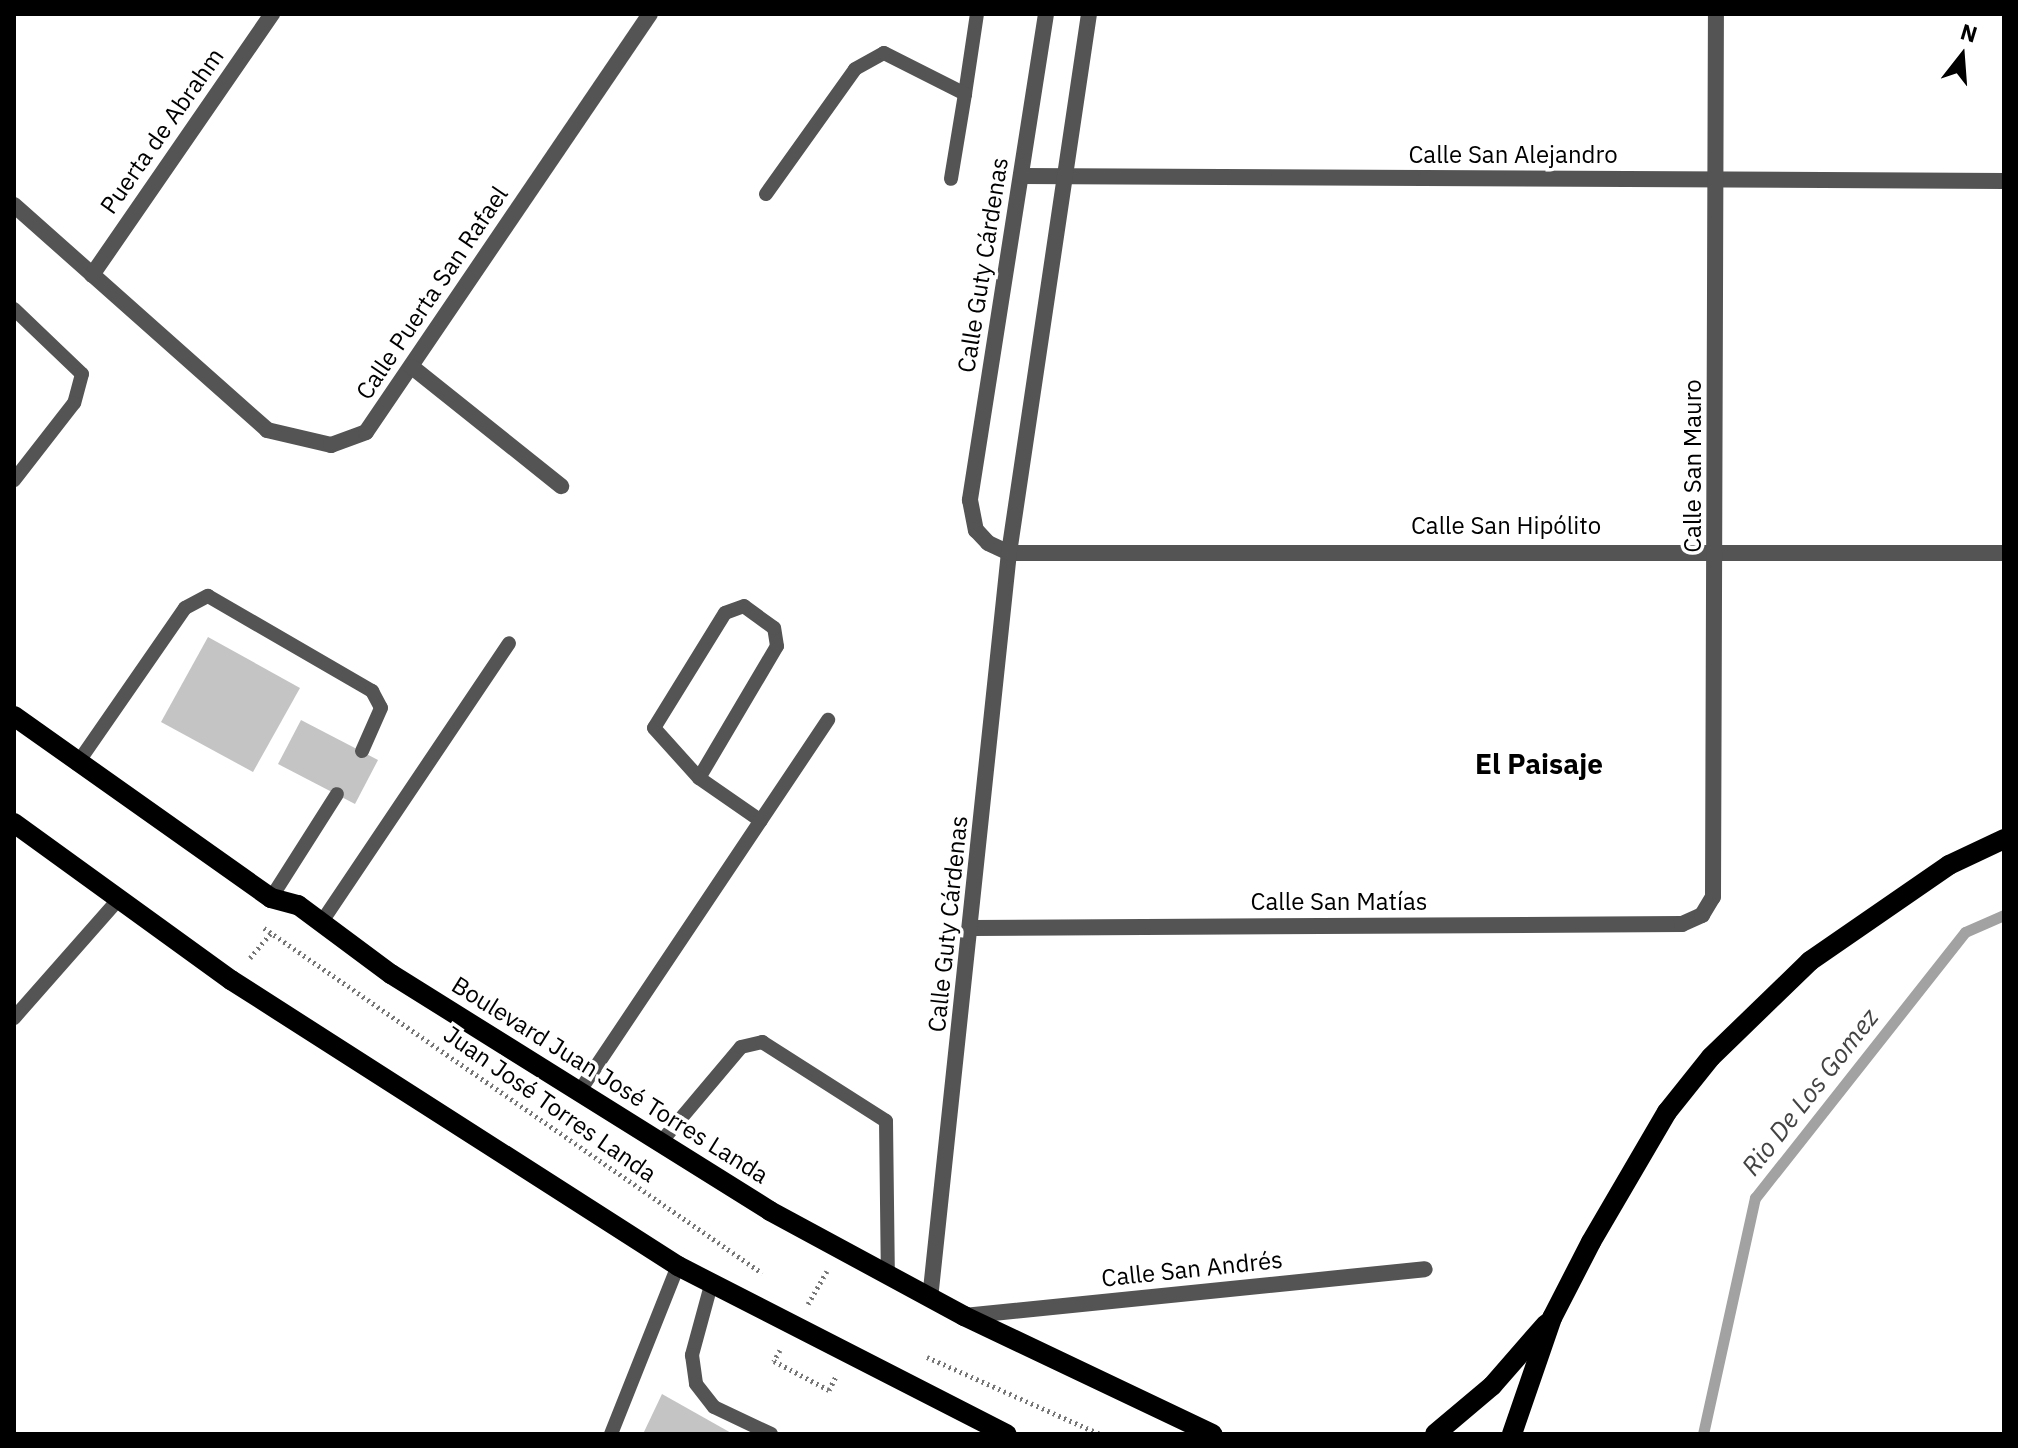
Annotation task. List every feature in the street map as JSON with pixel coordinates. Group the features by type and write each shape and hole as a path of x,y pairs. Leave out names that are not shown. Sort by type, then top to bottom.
{"main road":[{"name":"Boulevard Juan José Torres Landa","path":"14,716 77,764 271,898 298,905 579,1092 661,1142 888,1277 1212,1434"},
{"path":"14,823 117,901 231,980 678,1266 973,1427 1007,1434"},
{"path":"1512,1434 1552,1318 1630,1169 1711,1057 1822,952 1949,865 2004,839"},
{"path":"1435,1434 1492,1386 1552,1318"}],"street":[{"name":"Puerta de Abrahm","path":"92,275 272,14"},
{"name":"Calle Puerta San Rafael","path":"14,205 267,430 303,442 331,445 366,432 650,14"},
{"name":"Calle Guty Cárdenas","path":"1009,553 976,530 970,500 1046,14"},
{"name":"Calle Guty Cárdenas","path":"930,1299 973,928 1009,553 1070,176 1089,14"},
{"name":"Calle San Mauro","path":"1702,915 1713,897 1717,549 1716,14"},
{"name":"Calle San Alejandro","path":"1021,176 2004,181"},
{"path":"412,367 561,486"},
{"name":"Calle San Hipólito","path":"1009,553 1717,549 2004,553"},
{"name":"Calle San Matías","path":"973,928 1682,924 1702,915"},
{"name":"Calle San Andrés","path":"964,1316 1425,1269"}],"lane":[{"path":"951,179 977,14"},
{"path":"766,194 868,56 884,53 965,94"},
{"path":"14,309 82,374 74,403 14,480"},
{"path":"77,764 185,608 208,596 372,691 381,708 362,751"},
{"path":"699,778 777,646 774,628 744,606 725,613 657,717 657,738 699,778 761,821"},
{"path":"321,923 509,643"},
{"path":"579,1092 828,720"},
{"path":"271,898 337,794"},
{"path":"14,1018 117,901"},
{"path":"661,1142 741,1047 762,1042 886,1121 888,1277"},
{"path":"611,1434 678,1266"},
{"path":"711,1285 692,1355 696,1384 714,1407 771,1434"}],"path":[{"path":"231,980 298,905"},
{"name":"Juan José Torres Landa","path":"258,924 766,1276"},
{"path":"804,1310 835,1258"},
{"path":"792,1294 819,1309"},
{"path":"789,1335 774,1361 829,1390"},
{"path":"917,1353 1100,1434"}],"building":[{"path":"208,637 300,688 253,772 161,722"},
{"path":"301,720 378,760 355,804 278,764"},
{"path":"662,1394 733,1434 643,1434"}],"waterway":[{"name":"Rio De Los Gomez","path":"1703,1434 1755,1198 1965,932 2004,915"}],"district":[{"name":"El Paisaje","path":"1539,764"}]}
